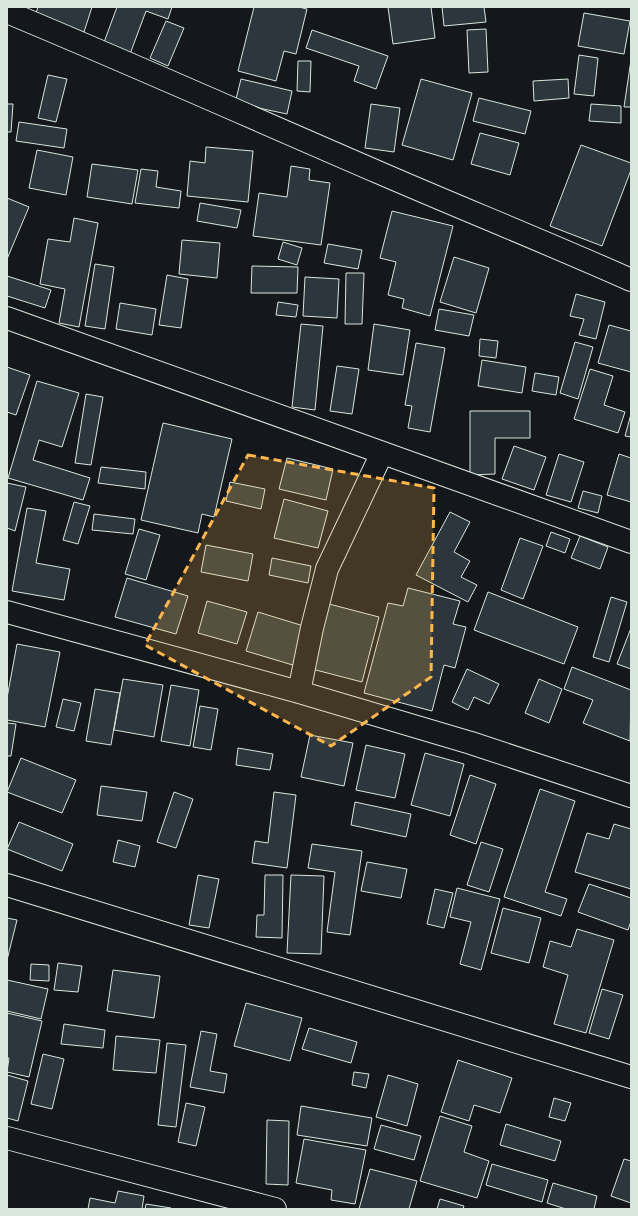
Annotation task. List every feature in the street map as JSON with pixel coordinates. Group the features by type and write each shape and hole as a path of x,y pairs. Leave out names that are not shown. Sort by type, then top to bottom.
{"street":[{"path":"7,12 128,62 381,174 498,222 631,280"},
{"path":"7,318 156,370 382,454 631,542"},
{"path":"299,692 312,628 327,569 382,454"},
{"path":"7,612 299,692 471,743 631,796"},
{"path":"7,885 631,1077"},
{"path":"7,1138 275,1209"}],"highlighted area":[{"path":"248,455 434,488 431,677 331,746 145,645"}],"building":[{"path":"38,7 92,7 84,32 35,16"},
{"path":"117,7 172,7 168,19 146,11 130,54 103,45"},
{"path":"254,7 299,7 307,9 296,54 284,51 276,81 238,71"},
{"path":"388,7 431,7 435,38 393,44"},
{"path":"442,7 484,7 486,22 444,26"},
{"path":"584,13 630,21 624,54 578,46"},
{"path":"166,21 184,28 168,66 150,58"},
{"path":"486,29 488,72 469,73 467,30"},
{"path":"312,30 388,56 376,89 354,81 359,66 306,48"},
{"path":"579,55 598,58 594,96 574,94"},
{"path":"631,60 631,107 624,107"},
{"path":"298,61 311,61 310,92 297,91"},
{"path":"48,75 67,79 56,122 38,118"},
{"path":"241,79 292,91 287,114 235,103"},
{"path":"421,79 472,93 453,160 402,145"},
{"path":"568,79 569,98 534,101 533,81"},
{"path":"479,98 531,111 525,134 473,121"},
{"path":"7,104 13,104 11,132 7,132"},
{"path":"371,104 400,108 394,152 365,148"},
{"path":"591,104 621,106 621,123 589,121"},
{"path":"19,122 67,129 64,148 16,141"},
{"path":"480,133 519,143 510,175 471,164"},
{"path":"581,145 631,163 631,170 602,246 550,226"},
{"path":"206,147 253,151 248,202 187,196 190,161 205,163"},
{"path":"37,150 73,157 66,195 29,188"},
{"path":"92,164 138,170 132,204 87,197"},
{"path":"291,166 310,169 309,180 330,183 321,245 253,236 259,193 287,197"},
{"path":"141,169 158,171 156,187 181,191 179,208 135,203"},
{"path":"7,198 29,207 7,259"},
{"path":"200,203 241,210 237,228 197,221"},
{"path":"392,211 453,226 430,316 402,308 404,299 388,295 396,262 380,258"},
{"path":"74,218 98,223 79,327 59,323 65,289 40,284 48,239 70,242"},
{"path":"182,240 220,243 217,278 179,274"},
{"path":"283,242 302,248 297,265 278,259"},
{"path":"328,244 362,250 358,269 324,263"},
{"path":"454,257 489,268 476,313 440,302"},
{"path":"95,264 114,267 105,329 85,326"},
{"path":"252,266 298,267 297,293 251,293"},
{"path":"346,273 364,273 362,324 345,324"},
{"path":"167,275 188,279 181,328 159,325"},
{"path":"7,276 51,290 45,308 7,296"},
{"path":"305,277 339,279 337,318 303,316"},
{"path":"576,294 605,302 596,339 579,335 584,319 570,316"},
{"path":"278,302 298,305 296,317 276,315"},
{"path":"120,303 156,309 152,335 116,329"},
{"path":"439,309 474,315 469,336 435,330"},
{"path":"301,324 323,326 315,410 292,407"},
{"path":"374,324 410,330 403,375 368,370"},
{"path":"609,325 631,331 631,372 598,363"},
{"path":"480,339 498,341 496,358 479,356"},
{"path":"575,342 593,347 578,399 560,393"},
{"path":"416,343 445,348 430,432 408,428 412,406 405,405"},
{"path":"482,360 526,367 522,393 478,386"},
{"path":"337,366 359,369 352,414 330,411"},
{"path":"7,367 30,375 16,415 7,412"},
{"path":"590,369 613,376 604,405 625,412 618,433 574,419"},
{"path":"535,373 559,377 556,395 532,391"},
{"path":"37,381 79,393 62,447 39,440 33,460 90,478 83,500 8,478"},
{"path":"86,394 103,397 91,465 75,463"},
{"path":"470,411 530,411 530,438 495,438 495,474 470,475"},
{"path":"631,414 631,437 625,436"},
{"path":"163,423 232,439 214,517 202,514 198,533 141,520"},
{"path":"514,446 546,457 534,490 502,479"},
{"path":"559,454 584,462 571,502 546,495"},
{"path":"619,454 631,458 631,502 607,495"},
{"path":"287,458 333,469 326,500 279,489"},
{"path":"101,467 146,472 145,489 98,483"},
{"path":"230,482 265,489 261,509 226,501"},
{"path":"7,483 26,487 15,531 7,528"},
{"path":"583,491 602,496 598,513 578,508"},
{"path":"284,499 328,511 318,548 274,538"},
{"path":"74,502 90,506 78,544 63,540"},
{"path":"27,508 46,511 36,563 70,569 64,600 12,591"},
{"path":"450,512 470,522 454,552 470,561 461,577 477,585 468,602 416,575"},
{"path":"94,514 135,519 133,534 92,530"},
{"path":"139,529 160,535 146,580 125,574"},
{"path":"551,532 570,539 565,553 546,546"},
{"path":"580,536 608,547 600,569 571,558"},
{"path":"520,538 543,546 523,599 501,590"},
{"path":"206,545 253,554 248,581 201,572"},
{"path":"272,558 311,566 308,583 269,575"},
{"path":"127,578 188,596 176,634 115,617"},
{"path":"408,588 460,601 453,624 466,627 455,668 444,665 432,711 364,693 388,603 403,606"},
{"path":"488,592 578,627 564,664 474,630"},
{"path":"611,597 627,602 609,662 593,657"},
{"path":"207,601 247,612 237,644 198,633"},
{"path":"329,604 379,617 362,682 312,669"},
{"path":"258,612 307,627 296,666 246,651"},
{"path":"631,628 631,669 617,664"},
{"path":"17,644 60,652 45,727 7,720 7,698"},
{"path":"572,667 631,690 630,741 583,723 593,700 564,689"},
{"path":"467,669 499,684 489,704 474,697 468,710 452,702"},
{"path":"123,679 163,685 154,737 114,730"},
{"path":"539,679 562,689 549,723 525,713"},
{"path":"171,685 199,690 190,746 161,741"},
{"path":"95,689 120,693 111,745 86,741"},
{"path":"63,699 81,703 74,731 56,727"},
{"path":"200,706 218,709 211,750 193,747"},
{"path":"7,723 16,724 11,756 7,756"},
{"path":"310,735 353,743 344,786 301,777"},
{"path":"366,745 405,754 395,798 356,790"},
{"path":"238,748 273,754 270,770 236,765"},
{"path":"425,753 464,764 450,816 411,805"},
{"path":"21,758 76,780 62,813 7,792"},
{"path":"470,775 496,784 476,844 450,835"},
{"path":"101,786 147,792 142,821 97,815"},
{"path":"540,789 575,801 545,892 567,899 561,916 504,897"},
{"path":"174,792 193,799 176,848 157,842"},
{"path":"274,792 296,795 287,868 252,863 255,841 268,843"},
{"path":"355,802 411,814 406,837 351,825"},
{"path":"19,822 73,844 62,871 7,849"},
{"path":"614,824 631,829 631,889 575,872 587,833 609,839"},
{"path":"118,840 140,846 135,867 113,862"},
{"path":"481,842 503,849 489,892 467,885"},
{"path":"312,844 362,851 350,935 327,932 335,872 308,868"},
{"path":"367,862 407,869 401,898 361,891"},
{"path":"198,875 219,879 209,928 189,925"},
{"path":"265,875 283,875 282,938 256,937 257,915 264,915"},
{"path":"291,875 324,876 321,954 287,953"},
{"path":"589,884 631,898 631,921 628,930 578,912"},
{"path":"457,888 500,899 481,970 460,964 471,922 450,917"},
{"path":"435,889 453,893 444,928 427,924"},
{"path":"503,908 541,918 529,963 491,953"},
{"path":"7,918 17,920 7,960"},
{"path":"577,929 614,940 586,1033 554,1024 568,975 543,967 550,941 571,947"},
{"path":"58,963 82,966 78,992 54,990"},
{"path":"31,964 49,965 49,981 30,980"},
{"path":"113,970 160,976 154,1018 107,1011"},
{"path":"7,980 48,989 41,1019 7,1011"},
{"path":"602,989 623,995 609,1039 589,1033"},
{"path":"246,1003 302,1018 290,1061 234,1046"},
{"path":"7,1013 42,1021 29,1077 7,1072 9,1058 7,1058"},
{"path":"64,1024 105,1030 103,1048 61,1044"},
{"path":"309,1028 357,1042 351,1063 302,1049"},
{"path":"201,1031 217,1034 210,1071 227,1074 224,1093 190,1087"},
{"path":"116,1036 160,1040 156,1073 113,1070"},
{"path":"167,1043 186,1045 176,1127 158,1125"},
{"path":"43,1054 64,1059 52,1109 31,1104"},
{"path":"458,1060 512,1078 500,1113 474,1105 469,1121 441,1112"},
{"path":"354,1072 369,1074 366,1088 352,1085"},
{"path":"7,1075 28,1081 18,1121 7,1118"},
{"path":"388,1075 418,1084 407,1126 376,1117"},
{"path":"554,1098 571,1103 565,1121 549,1117"},
{"path":"186,1103 205,1107 196,1146 178,1142"},
{"path":"301,1106 372,1118 367,1146 297,1135"},
{"path":"440,1116 472,1126 464,1152 489,1161 477,1198 420,1181"},
{"path":"267,1120 289,1121 288,1185 266,1184"},
{"path":"506,1124 561,1141 555,1161 500,1145"},
{"path":"381,1125 421,1136 414,1160 374,1149"},
{"path":"304,1139 366,1150 355,1204 331,1200 332,1190 296,1183"},
{"path":"624,1159 631,1161 631,1203 611,1196"},
{"path":"492,1164 548,1180 542,1202 486,1185"},
{"path":"370,1169 417,1181 409,1209 359,1209"},
{"path":"553,1183 597,1196 594,1209 566,1209 547,1203"},
{"path":"118,1191 144,1196 142,1209 88,1209 90,1198 115,1203"},
{"path":"440,1199 464,1206 463,1209 437,1209"},
{"path":"146,1204 171,1208 171,1209 145,1209"}]}
